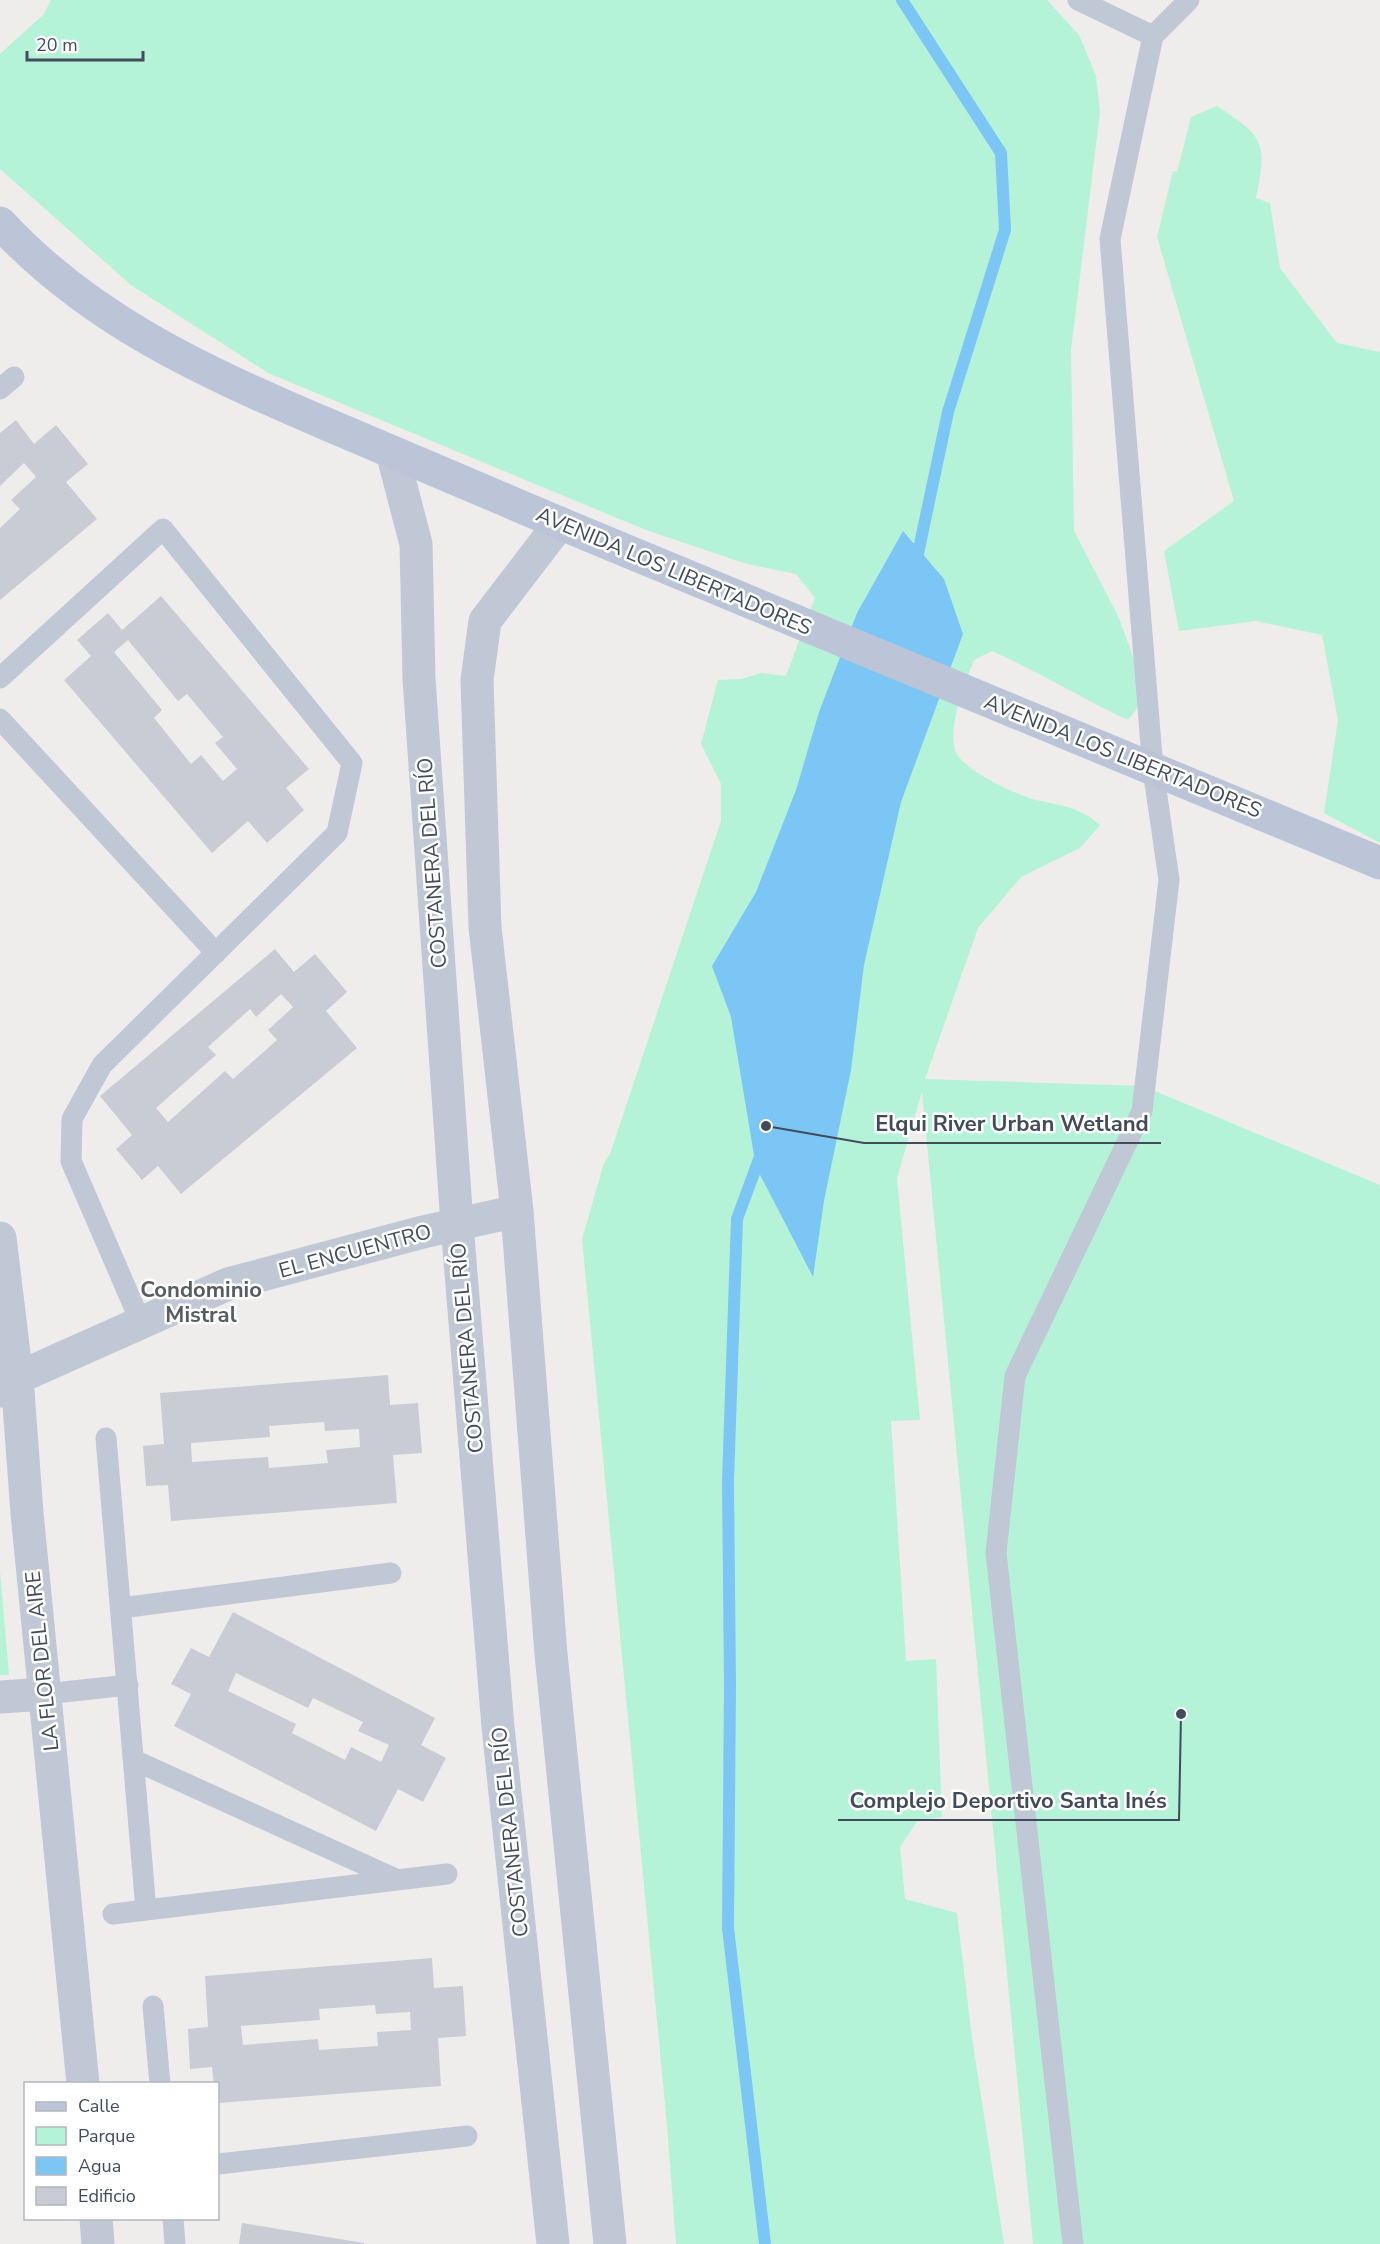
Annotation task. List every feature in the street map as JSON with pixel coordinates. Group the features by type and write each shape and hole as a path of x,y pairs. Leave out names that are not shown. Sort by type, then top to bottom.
{"main road":[{"name":"AVENIDA LOS LIBERTADORES","path":"0,223 55,275 101,310 144,338 234,384 794,622 1380,863"}],"street":[{"name":"COSTANERA DEL RÍO","path":"392,452 416,544 419,679 457,1224 498,1727 553,2244"},
{"path":"560,523 486,621 477,680 485,927 517,1211 552,1666 610,2244"},
{"name":"EL ENCUENTRO","path":"9,1384 228,1284 457,1224 517,1211"},
{"name":"LA FLOR DEL AIRE","path":"0,1238 9,1384 45,1694 82,2082"},
{"path":"0,1697 45,1694"},
{"path":"96,2220 98,2244"}],"lane":[{"path":"1078,0 1153,36"},
{"path":"1072,2244 996,1553 1015,1376 1142,1111 1169,880 1154,769 1110,239 1153,36 1189,0"},
{"path":"0,678 163,530 352,764 337,832 102,1065 72,1119 71,1161 141,1323"},
{"path":"0,719 216,952"},
{"path":"106,1438 146,1910"},
{"path":"121,1608 391,1573"},
{"path":"45,1694 128,1685"},
{"path":"134,1760 399,1881"},
{"path":"113,1914 447,1874"},
{"path":"153,2006 160,2082"},
{"path":"219,2164 468,2136"},
{"path":"173,2220 175,2244"}],"green space":[{"path":"51,0 1047,0 1079,35 1096,76 1100,112 1071,350 1074,531 1119,618 1147,695 1128,720 992,651 974,660 959,704 954,728 953,740 959,758 977,773 1013,792 1076,810 1100,825 1080,848 1021,877 978,928 925,1079 1143,1086 1380,1185 1380,2244 1033,2244 922,1092 897,1178 920,1420 891,1421 906,1661 936,1659 942,1817 918,1820 900,1847 905,1899 957,1913 972,2038 1004,2244 676,2244 667,2125 582,1239 604,1163 610,1154 721,821 721,784 701,744 718,680 741,679 761,673 786,676 815,598 796,574 747,564 646,530 268,373 131,285 0,169 0,54 44,14"},
{"path":"1217,106 1245,126 1259,143 1261,164 1256,198 1270,203 1280,268 1337,343 1380,352 1380,843 1324,813 1338,720 1322,635 1256,621 1179,631 1164,551 1234,501 1157,237 1173,171 1177,172 1191,117"},
{"path":"0,1571 9,1675 0,1675"}],"water":[{"path":"903,531 944,579 963,634 901,802 864,965 851,1070 824,1201 813,1277 756,1167 731,1017 712,966 756,892 796,790 819,712 857,613"}],"building":[{"path":"16,420 34,444 56,425 88,464 66,482 97,519 0,600 0,528 20,509 11,500 36,477 24,463 0,486 0,433"},
{"path":"161,596 309,769 286,788 304,810 267,843 248,821 212,853 64,680 91,656 77,640 108,613 122,630","holes":["128,640 178,701 187,694 223,737 215,743 237,769 223,781 201,755 191,764 154,718 162,710 114,652"]},
{"path":"275,949 294,972 315,954 347,992 326,1011 357,1048 181,1194 158,1166 142,1180 116,1149 132,1135 100,1096","holes":["281,994 293,1007 268,1030 277,1040 233,1079 225,1071 168,1122 156,1108 216,1055 208,1047 250,1009 256,1017"]},
{"path":"388,1375 390,1405 418,1403 422,1453 393,1455 397,1503 171,1521 168,1485 146,1486 143,1446 164,1444 160,1393","holes":["324,1422 325,1431 359,1429 360,1447 326,1450 328,1463 269,1468 268,1457 192,1462 191,1443 270,1437 269,1426"]},
{"path":"233,1612 435,1718 421,1745 446,1758 423,1802 398,1789 376,1831 174,1726 191,1694 171,1684 191,1648 209,1657","holes":["236,1673 308,1708 313,1698 363,1722 358,1731 389,1745 381,1762 351,1747 345,1760 292,1733 296,1724 228,1691"]},
{"path":"432,1958 434,1988 463,1986 466,2036 438,2038 441,2086 219,2103 219,2082 214,2082 212,2067 190,2069 188,2029 208,2027 205,1976","holes":["375,2005 376,2014 410,2012 411,2030 377,2032 378,2046 319,2050 318,2039 243,2045 241,2026 320,2020 319,2009"]},
{"path":"242,2223 364,2243 364,2244 239,2244"}],"waterway":[{"path":"902,0 1001,153 1005,230 948,412 916,563"},
{"path":"762,1151 737,1219 728,1481 730,1685 728,1928 765,2244"}],"place":[{"name":"Elqui River Urban Wetland","path":"766,1126"},
{"name":"Complejo Deportivo Santa Inés","path":"1181,1714"}],"district":[{"name":"Condominio Mistral","path":"201,1302"}]}
